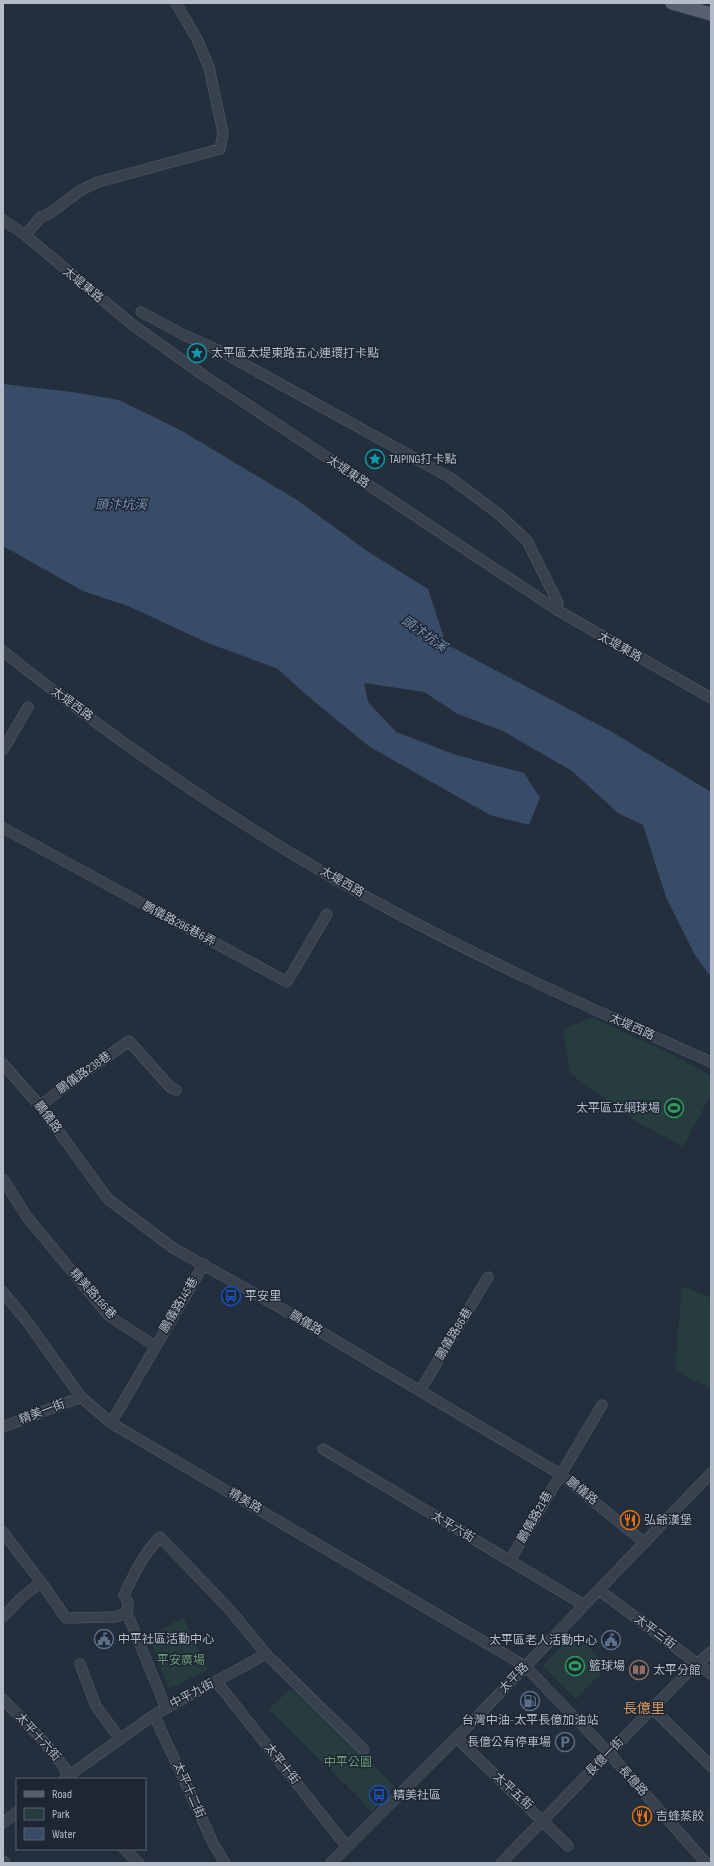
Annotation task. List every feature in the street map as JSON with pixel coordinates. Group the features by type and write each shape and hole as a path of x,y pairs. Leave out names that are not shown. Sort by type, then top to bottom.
{"main road":[{"path":"672,3 711,14"}],"street":[{"path":"25,236 41,217 81,190 98,182 220,149 223,133 209,67 197,40 176,3"},
{"name":"太堤東路","path":"3,220 25,236 133,325 206,377 557,610 711,698"},
{"path":"141,312 184,335 222,352 449,477 500,515 527,541 558,603"},
{"name":"太堤西路","path":"3,651 45,685 169,774 332,877 494,963 588,1008 711,1062"},
{"path":"3,750 28,707"},
{"name":"鵬儀路296巷6弄","path":"3,828 287,982 327,914"},
{"name":"鵬儀路238巷","path":"40,1106 75,1078 95,1066 129,1041 170,1087 176,1090"},
{"name":"鵬儀路","path":"3,1064 40,1106 108,1199 173,1248 279,1307 560,1474 645,1543"},
{"name":"精美路166巷","path":"3,1179 27,1217 109,1316 155,1346"},
{"name":"鵬儀路145巷","path":"155,1346 204,1264"},
{"name":"鵬儀路86巷","path":"420,1391 488,1277"},
{"name":"精美路","path":"3,1292 24,1318 81,1397 110,1423 525,1666"},
{"path":"110,1423 155,1346"},
{"name":"精美一街","path":"3,1427 81,1397"},
{"name":"鵬儀路21巷","path":"510,1560 602,1405"},
{"name":"太平六街","path":"323,1449 584,1605"},
{"name":"太平路","path":"331,1863 645,1543 711,1472"},
{"path":"3,1532 66,1618 115,1617 127,1613"},
{"path":"166,1708 127,1613 128,1602 124,1595 133,1574 160,1537 230,1610 266,1654 364,1750"},
{"path":"3,1617 22,1597 41,1582"},
{"name":"太平三街","path":"599,1590 711,1674"},
{"name":"長億一街","path":"501,1863 544,1821 652,1709 711,1652"},
{"name":"中平九街","path":"66,1778 154,1715 266,1654"},
{"path":"80,1664 96,1706 120,1739"},
{"name":"長億路","path":"525,1666 609,1753 706,1860"},
{"name":"太平十街","path":"216,1681 347,1847"},
{"name":"太平十六街","path":"3,1699 44,1742 64,1768 65,1778"},
{"path":"652,1709 711,1766"},
{"name":"太平十二街","path":"154,1715 214,1845 225,1863"},
{"name":"太平五街","path":"456,1737 568,1846"},
{"path":"3,1823 16,1813"},
{"path":"125,1850 139,1863"}],"green space":[{"path":"592,1017 673,1055 711,1076 711,1095 683,1147 637,1122 570,1074 563,1029"},
{"path":"682,1286 711,1298 711,1389 675,1371"},
{"name":"平安廣場","path":"183,1617 208,1670 169,1689 149,1637"},
{"name":"籃球場","path":"574,1633 608,1666 576,1699 543,1666"},
{"name":"中平公園","path":"291,1689 337,1727 395,1787 371,1812 360,1799 268,1709"}],"water":[{"name":"頭汴坑溪","path":"3,384 72,392 119,400 182,431 297,500 367,551 428,589 446,644 612,732 711,792 711,977 695,955 666,897 643,825 618,813 572,771 503,731 458,714 424,692 364,683 368,702 396,732 456,755 524,773 540,798 529,825 490,815 370,747 304,693 278,669 208,643 128,606 83,591 3,546"}],"place":[{"name":"太平區太堤東路五心連環打卡點","path":"197,353"},
{"name":"TAIPING打卡點","path":"375,459"},
{"name":"太平區立網球場","path":"674,1108"},
{"name":"平安里","path":"231,1296"},
{"name":"弘爺漢堡","path":"630,1520"},
{"name":"中平社區活動中心","path":"104,1639"},
{"name":"太平區老人活動中心","path":"611,1640"},
{"name":"籃球場","path":"575,1666"},
{"name":"太平分館","path":"639,1670"},
{"name":"台灣中油-太平長億加油站","path":"530,1701"},
{"name":"長億公有停車場","path":"565,1742"},
{"name":"精美社區","path":"379,1795"},
{"name":"吉蜂蒸餃","path":"642,1816"}],"district":[{"name":"長億里","path":"644,1708"}]}
